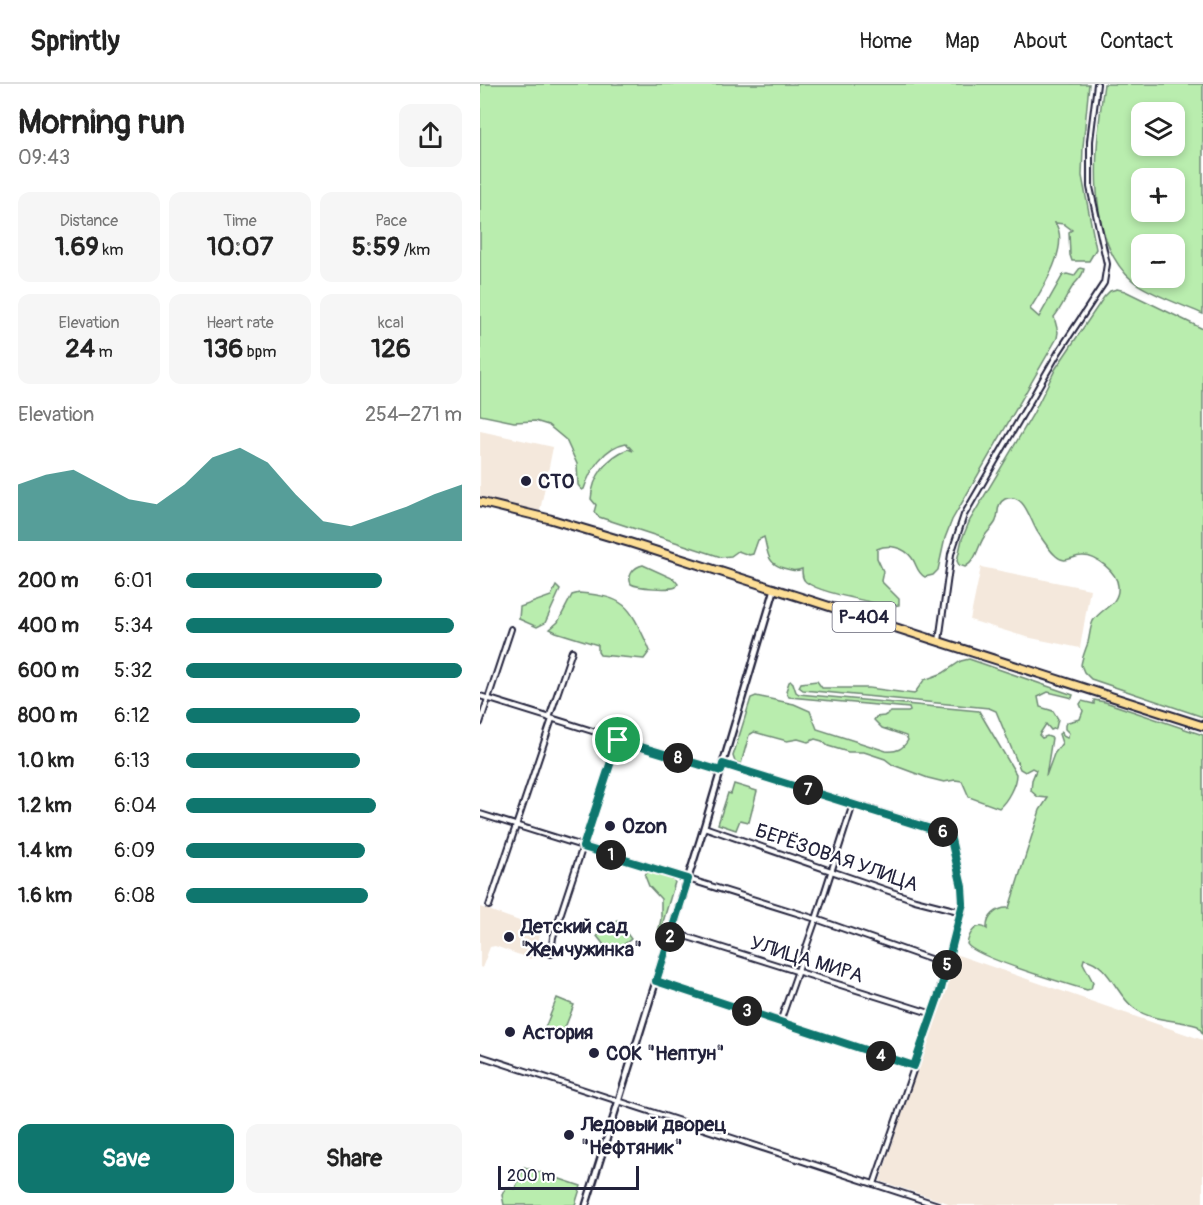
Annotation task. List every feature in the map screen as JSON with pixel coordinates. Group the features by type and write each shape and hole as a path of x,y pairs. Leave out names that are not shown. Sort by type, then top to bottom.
{"highway":[{"name":"Р-404","path":"480,502 550,519 775,588 1203,726"}],"street":[{"path":"939,640 951,554 964,515 1058,352 1104,283 1107,264 1090,187 1090,141 1097,84"},
{"path":"586,1205 672,932 775,588"},
{"path":"480,723 511,629"},
{"path":"489,906 572,651"},
{"path":"480,696 721,771"},
{"path":"551,954 553,937 618,740"},
{"path":"723,764 950,835 964,899 962,912 933,1014 874,1184"},
{"path":"780,1022 853,804"},
{"path":"480,814 816,919 947,965"},
{"name":"БЕРЁЗОВАЯ УЛИЦА","path":"704,827 915,900 962,912"},
{"name":"УЛИЦА МИРА","path":"672,932 933,1014"},
{"path":"656,981 914,1066"},
{"path":"480,1056 938,1205"}],"shaded area":[{"path":"480,431 553,447 540,511 480,498"},
{"path":"981,567 1090,589 1080,648 1026,637 970,620"},
{"name":"Детский сад \"Жемчужинка\"","path":"480,907 542,929 531,959 495,946 490,947 482,968 480,967"},
{"path":"955,954 1203,1040 1203,1205 948,1205 948,1203 880,1181"}],"green space":[{"path":"480,84 1089,84 1082,176 1096,249 1089,261 1072,261 1069,232 1072,230 1064,224 1055,223 1060,243 1057,255 1030,309 1039,317 1063,275 1074,276 1080,268 1084,269 1054,317 1058,332 1057,338 952,520 945,538 938,570 933,575 925,577 905,551 891,547 877,549 877,558 883,571 881,581 899,599 899,605 889,607 813,586 804,579 802,569 790,570 773,563 764,537 758,540 753,554 738,551 731,556 721,557 599,517 594,512 596,505 591,499 592,491 598,475 608,462 628,449 633,451 626,443 611,449 599,460 582,490 578,485 577,464 566,440 548,425 535,421 514,422 480,415"},
{"path":"1104,84 1203,84 1203,314 1143,288 1185,288 1185,234 1131,234 1131,279 1117,263 1106,241 1100,215 1096,160"},
{"path":"1117,289 1203,329 1203,717 1091,679 1084,672 1081,665 1093,621 1116,598 1117,581 1105,565 1093,558 1078,556 1063,560 1056,556 1039,534 1026,508 1017,499 1002,501 995,523 969,564 965,567 959,565 957,561 962,539 970,520 1033,414 1056,368 1104,297 1110,291"},
{"path":"643,565 674,579 678,584 672,588 661,588 631,584 632,572"},
{"path":"556,586 560,590 545,623 537,627 519,619 520,607 551,596"},
{"path":"579,593 607,597 630,612 650,651 644,659 600,655 598,645 550,629 558,622 572,595"},
{"path":"969,659 1073,695 1072,698 1048,692 1038,697 1040,707 1053,711 1058,719 1056,728 1051,730 1046,724 1039,735 1042,738 1047,736 1052,738 1046,776 1054,754 1062,743 1059,734 1062,732 1067,738 1069,733 1065,725 1080,719 1083,711 1080,704 1082,701 1094,704 1094,700 1105,702 1203,735 1203,1034 1198,1026 1141,1013 1128,1002 1106,973 1093,962 1084,959 1083,963 1093,982 1091,989 1087,990 1003,963 967,944 969,936 976,928 987,929 988,921 993,914 1000,909 1009,908 1040,810 1048,798 1038,797 1031,791 1036,770 1032,768 1025,772 1020,769 996,711 989,708 803,690 799,687 801,683 817,681 822,688 869,688 914,694 924,680"},
{"path":"791,681 799,694 979,711 1016,774 1010,792 999,808 969,797 962,781 944,782 928,778 893,765 885,759 864,752 848,752 815,739 808,742 798,739 787,741 754,732 749,735 741,764 735,762 733,756 751,698 756,696 794,704 810,711 817,729 886,751 899,749 908,740 906,736 882,728 874,720 876,717 891,712 908,712 909,708 789,697 786,691"},
{"path":"734,784 757,791 749,822 740,820 736,830 718,824 728,793 731,794"},
{"path":"650,871 673,879 675,882 658,933 661,899 649,886 645,876"},
{"path":"617,920 631,939 611,954 597,936"},
{"path":"557,998 574,1005 560,1040 543,1033"},
{"path":"524,1167 581,1186 575,1205 504,1205 502,1195 506,1187 515,1189"}],"place":[{"name":"СТО","path":"526,481"},
{"name":"Ozon","path":"610,826"},
{"name":"Детский сад \"Жемчужинка\"","path":"509,937"},
{"name":"Астория","path":"510,1032"},
{"name":"СОК \"Нептун\"","path":"594,1053"},
{"name":"Ледовый дворец \"Нефтяник\"","path":"569,1135"}],"route":[{"path":"618,740 721,771 723,764 950,835 964,899 941,989 914,1066 656,981 688,879 583,847 618,740"}]}
